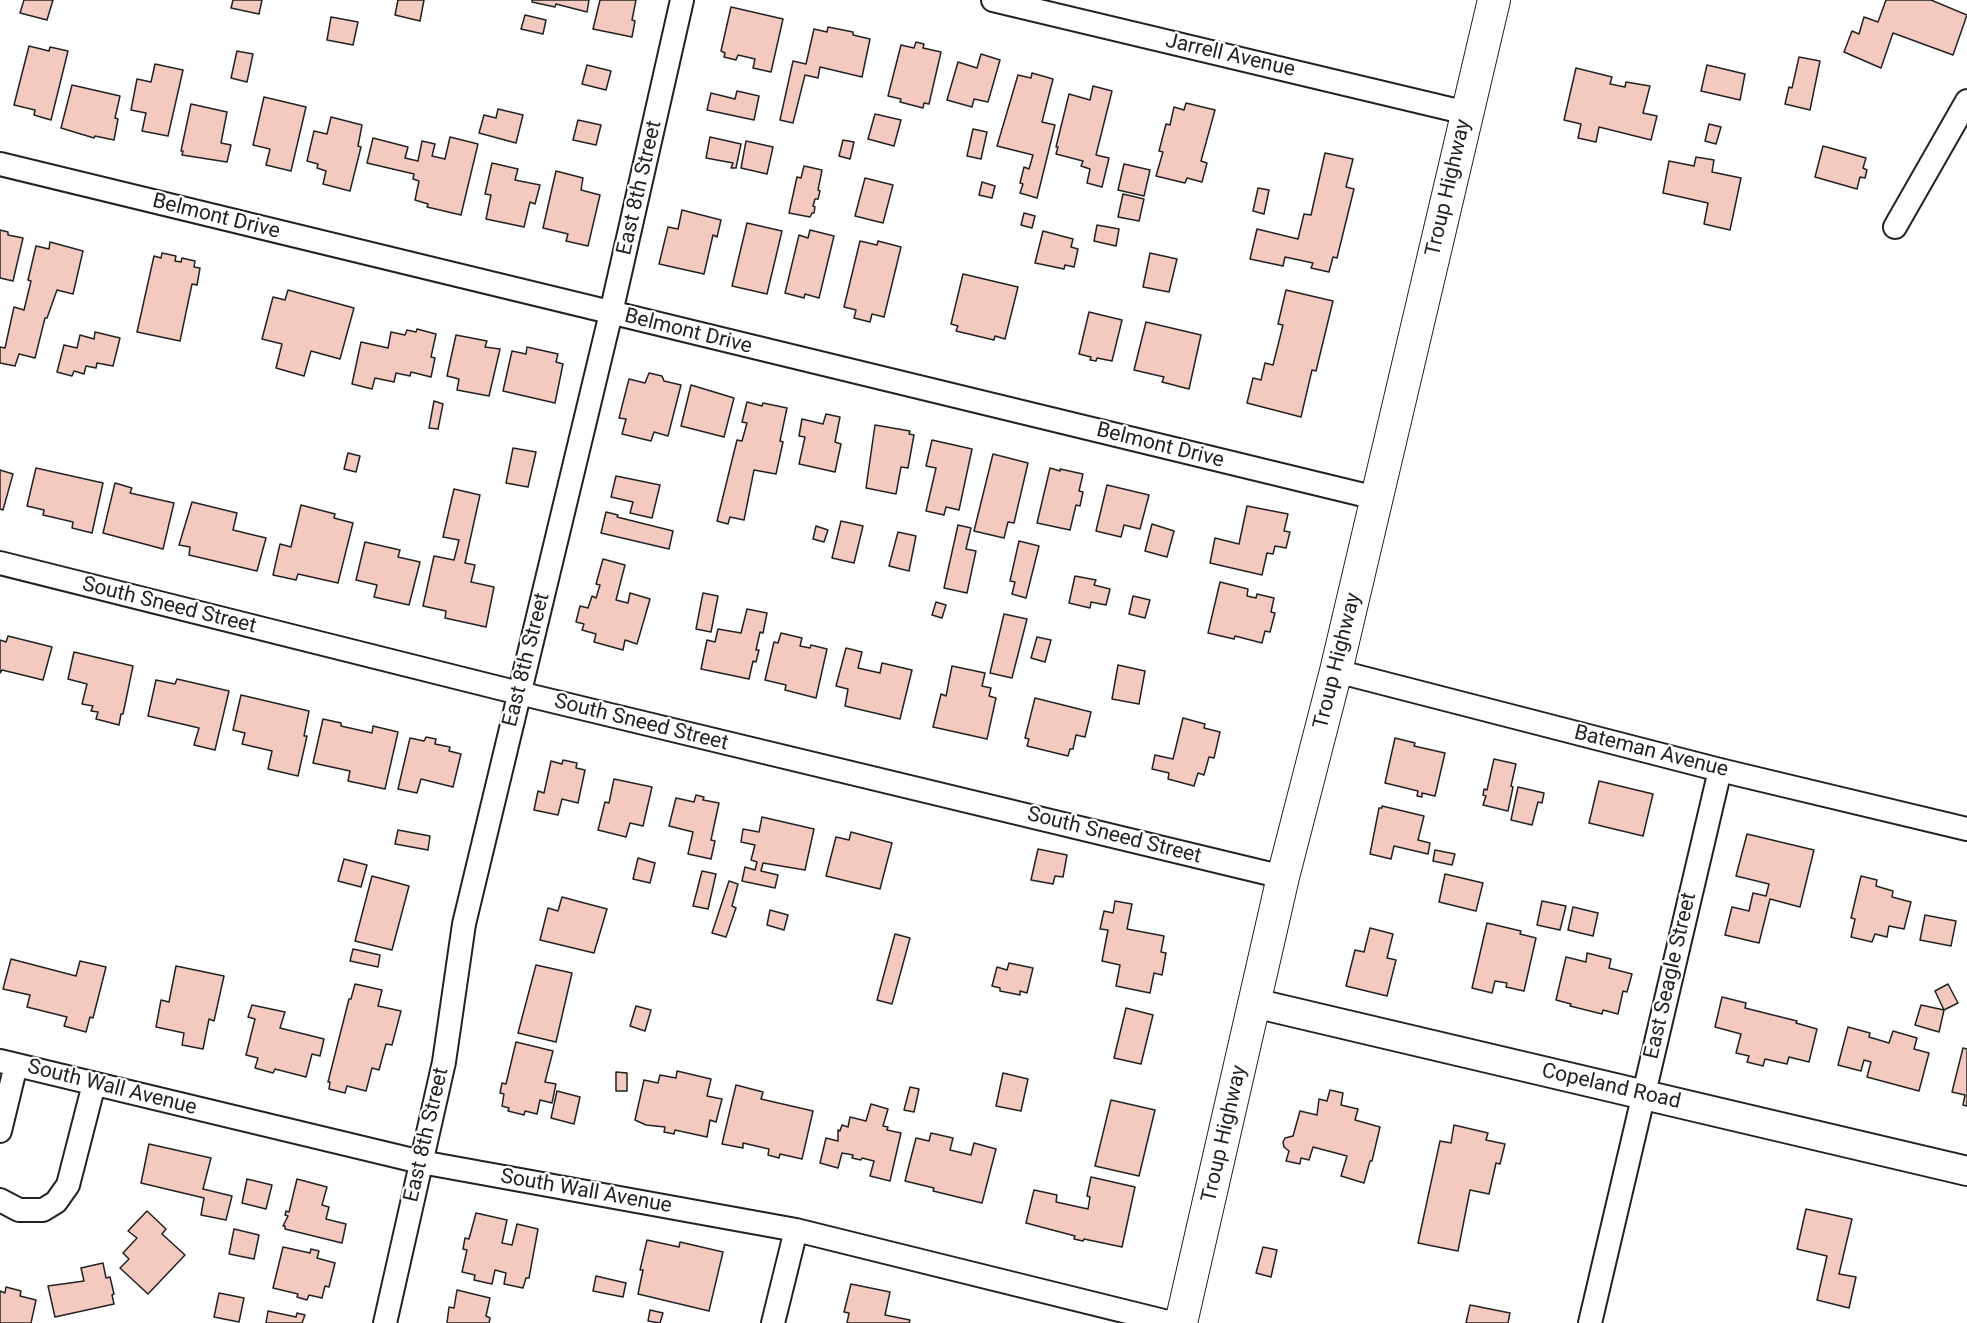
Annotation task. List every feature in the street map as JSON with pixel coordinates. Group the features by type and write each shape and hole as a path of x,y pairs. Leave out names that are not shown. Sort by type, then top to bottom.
{"main road":[{"name":"Troup Highway","path":"1181,1323 1283,877 1336,671 1494,0"}],"street":[{"name":"East 8th Street","path":"385,1323 444,1062 464,924 611,313 682,0"},
{"name":"Jarrell Avenue","path":"993,0 1467,113"},
{"path":"1895,227 1967,101"},
{"name":"Belmont Drive","path":"0,164 1376,498"},
{"name":"South Sneed Street","path":"0,563 519,693 1283,877"},
{"name":"Bateman Avenue","path":"1336,671 1720,770 1967,830"},
{"name":"East Seagle Street","path":"1590,1323 1720,770"},
{"name":"Copeland Road","path":"1254,1003 1967,1171"},
{"path":"0,1131 8,1063"},
{"name":"South Wall Avenue","path":"8,1063 421,1162 796,1230 1172,1323"},
{"path":"0,1200 19,1210 43,1210 56,1202 68,1185 94,1084"},
{"path":"773,1323 796,1230"}],"building":[{"path":"24,0 53,0 47,20 20,13"},
{"path":"233,0 262,0 259,14 231,8"},
{"path":"398,0 424,0 420,21 395,15"},
{"path":"532,0 589,0 587,12 556,4 555,7 532,2"},
{"path":"600,0 636,0 632,20 635,21 632,37 593,29"},
{"path":"1886,0 1931,0 1967,15 1953,55 1893,33 1881,68 1844,52 1852,31 1859,34 1864,17 1878,22"},
{"path":"731,7 783,19 771,72 753,68 755,59 738,55 736,60 724,57 725,53 721,51"},
{"path":"525,15 546,20 543,34 521,29"},
{"path":"331,17 358,22 353,45 327,40"},
{"path":"828,27 853,32 853,35 870,39 862,77 820,67 818,78 805,75 793,123 780,120 793,61 806,64 814,29 827,32"},
{"path":"916,42 924,44 923,48 941,52 929,104 924,103 923,108 888,96 901,45 914,48"},
{"path":"29,46 49,51 50,47 68,51 51,120 34,115 35,110 14,105"},
{"path":"237,51 253,54 247,82 231,78"},
{"path":"981,54 1000,60 988,102 974,99 972,107 947,100 958,62 977,68"},
{"path":"1799,57 1820,61 1810,110 1785,104 1789,87 1792,88"},
{"path":"155,64 183,70 168,136 142,131 146,113 131,110 137,79 151,82"},
{"path":"587,65 611,71 606,90 582,84"},
{"path":"1707,65 1745,74 1740,100 1701,91"},
{"path":"1576,68 1612,77 1610,84 1625,87 1626,82 1650,86 1643,113 1657,116 1651,140 1599,127 1596,142 1578,138 1581,124 1564,120"},
{"path":"1032,73 1053,79 1042,122 1055,125 1037,198 1020,193 1024,167 1029,169 1033,155 997,146 1018,75 1031,78"},
{"path":"72,85 120,96 115,118 118,119 114,140 95,136 94,138 61,128"},
{"path":"1093,86 1112,91 1096,155 1109,158 1102,187 1087,183 1090,169 1081,166 1083,161 1056,154 1069,94 1090,100"},
{"path":"737,91 759,96 754,120 707,110 711,93 735,99"},
{"path":"264,97 306,107 291,171 266,165 270,149 253,145"},
{"path":"1186,103 1215,110 1201,161 1207,163 1202,182 1187,178 1185,183 1156,176 1163,152 1159,151 1166,124 1170,125 1174,107 1184,110"},
{"path":"191,104 227,112 221,143 231,145 227,162 182,155"},
{"path":"498,109 523,115 516,143 479,133 484,115 496,118"},
{"path":"875,114 901,120 894,146 868,139"},
{"path":"331,117 362,125 358,146 361,147 350,191 323,184 326,171 317,168 318,164 307,161 314,131 327,134"},
{"path":"578,120 601,125 596,145 573,140"},
{"path":"1709,124 1721,127 1716,144 1705,141"},
{"path":"973,129 987,132 981,159 967,156"},
{"path":"450,137 478,144 461,215 427,207 428,204 415,200 419,181 413,179 414,174 367,163 373,138 408,147 405,158 418,161 422,141 435,144 432,156 445,159"},
{"path":"710,137 741,144 736,168 731,168 733,163 706,158"},
{"path":"843,140 854,142 850,159 839,156"},
{"path":"746,141 773,147 767,174 741,168"},
{"path":"1823,146 1866,158 1863,168 1867,170 1865,178 1860,177 1857,189 1815,177"},
{"path":"1325,153 1353,159 1346,187 1354,189 1337,258 1333,257 1329,272 1311,268 1313,263 1285,257 1283,266 1250,259 1257,229 1298,239 1304,214 1311,215"},
{"path":"1696,157 1714,160 1712,172 1741,178 1730,230 1704,224 1708,203 1663,193 1669,161 1694,166"},
{"path":"492,163 518,169 515,180 540,185 535,204 530,202 524,227 486,219 491,195 485,194"},
{"path":"1124,164 1150,170 1144,196 1118,190"},
{"path":"804,166 822,170 818,199 815,199 814,213 810,217 789,213 797,177 801,178"},
{"path":"556,171 583,178 581,190 600,195 588,246 566,241 568,234 543,228"},
{"path":"865,178 893,185 883,223 855,216"},
{"path":"982,182 995,186 992,198 979,195"},
{"path":"1258,188 1269,190 1264,214 1253,211"},
{"path":"1123,194 1144,199 1139,221 1118,217"},
{"path":"682,210 721,220 717,237 713,235 704,274 659,264 668,227 678,229"},
{"path":"1024,213 1035,216 1032,228 1021,225"},
{"path":"747,223 782,231 767,294 732,286"},
{"path":"1097,225 1119,229 1116,246 1094,241"},
{"path":"0,230 8,232 8,235 23,238 13,281 0,278"},
{"path":"810,230 834,236 819,298 805,294 804,298 785,293 799,235 808,238"},
{"path":"1043,231 1073,239 1071,247 1078,249 1074,267 1065,265 1064,269 1035,263"},
{"path":"860,241 877,245 878,241 901,247 884,317 872,314 870,322 854,318 856,310 844,307"},
{"path":"50,242 83,251 73,294 57,290 47,318 45,318 35,358 19,354 15,366 0,363 0,347 5,348 14,307 24,310 36,246 49,249"},
{"path":"162,253 176,256 175,261 181,262 182,258 195,261 194,267 200,268 197,285 192,284 180,341 137,332 154,256 161,258"},
{"path":"1150,253 1177,259 1169,292 1143,287"},
{"path":"963,274 1018,287 1005,339 995,336 994,340 956,331 958,326 951,324"},
{"path":"288,290 354,308 340,359 311,351 304,376 276,368 282,344 262,339 273,297 285,300"},
{"path":"1286,290 1333,301 1316,371 1312,370 1301,417 1247,403 1253,378 1261,380 1265,363 1273,365 1283,325 1278,324"},
{"path":"1089,312 1122,320 1112,361 1097,358 1096,361 1090,360 1091,357 1079,354"},
{"path":"1146,322 1201,335 1189,389 1162,382 1164,377 1134,370"},
{"path":"417,329 436,334 431,357 435,358 431,377 411,372 410,376 396,373 394,382 375,378 372,389 352,384 361,342 388,348 391,332 405,335 407,330 416,332"},
{"path":"95,332 120,338 113,366 97,363 96,368 86,366 84,374 74,371 72,376 57,372 64,345 77,348 80,335 94,339"},
{"path":"456,335 487,341 485,347 500,349 489,396 457,390 459,379 447,376"},
{"path":"527,347 558,354 556,362 563,364 555,403 503,391 512,351 526,354"},
{"path":"649,373 662,376 664,381 681,385 668,436 654,432 651,441 622,434 626,419 619,418 629,379 645,383"},
{"path":"691,385 734,398 724,437 681,426"},
{"path":"434,401 443,404 438,429 429,428"},
{"path":"747,402 787,408 780,441 783,442 776,474 754,470 744,520 730,517 728,524 717,521 737,440 742,441 747,423 742,422"},
{"path":"826,414 840,417 835,442 841,444 835,472 799,464 805,437 799,436 802,419 823,424"},
{"path":"875,425 910,431 909,434 914,435 908,468 901,467 896,494 866,488"},
{"path":"932,440 972,449 959,510 946,507 944,515 926,511 936,468 926,466"},
{"path":"513,448 536,452 528,487 506,483"},
{"path":"348,453 360,456 356,472 344,469"},
{"path":"993,454 1028,463 1014,523 1008,522 1004,538 974,531"},
{"path":"36,468 103,483 92,533 72,528 73,522 43,515 44,510 27,506"},
{"path":"1050,468 1083,474 1079,491 1083,492 1080,506 1076,505 1070,530 1037,523"},
{"path":"0,470 13,474 3,510 0,509"},
{"path":"616,476 660,485 652,518 630,513 633,502 611,497"},
{"path":"115,483 132,488 130,493 174,503 163,549 103,533"},
{"path":"1107,485 1149,495 1140,529 1124,525 1121,537 1096,531"},
{"path":"454,489 480,495 465,563 475,565 471,582 494,587 486,627 445,618 446,611 423,606 434,556 454,560 459,540 443,537"},
{"path":"192,502 237,513 233,530 266,538 257,571 189,555 190,547 179,545"},
{"path":"301,505 335,514 334,518 353,523 338,583 298,574 296,580 273,575 280,544 291,547"},
{"path":"1247,506 1288,514 1284,531 1290,532 1286,548 1275,546 1273,554 1267,553 1262,575 1210,563 1215,538 1239,544"},
{"path":"606,512 618,515 617,517 673,531 669,549 601,533"},
{"path":"841,521 863,526 854,563 832,558"},
{"path":"1152,524 1174,531 1167,557 1145,551"},
{"path":"958,525 971,528 966,549 976,551 967,593 944,588"},
{"path":"816,526 828,530 824,542 813,539"},
{"path":"898,532 916,536 909,571 889,566"},
{"path":"1019,541 1039,546 1026,598 1012,594 1015,582 1010,581"},
{"path":"365,542 400,550 398,557 420,562 409,605 374,597 377,585 356,580"},
{"path":"603,559 625,565 616,600 628,603 630,593 650,599 637,644 625,640 623,650 594,642 596,634 582,630 584,624 576,622 580,606 588,608 592,596 596,598 600,585 596,584"},
{"path":"1075,576 1096,580 1094,585 1110,589 1106,605 1091,602 1090,608 1069,603"},
{"path":"1220,582 1248,589 1247,596 1256,598 1257,594 1274,598 1271,612 1275,613 1270,632 1265,631 1262,643 1235,636 1234,639 1208,633"},
{"path":"703,593 718,596 711,632 696,629"},
{"path":"1133,596 1150,600 1145,618 1129,614"},
{"path":"936,602 946,605 942,618 932,615"},
{"path":"747,609 767,613 763,633 760,632 756,662 753,661 749,679 701,669 707,640 715,642 718,629 741,633"},
{"path":"1004,614 1027,619 1012,678 990,673"},
{"path":"781,633 802,638 800,646 810,648 811,645 827,649 816,698 785,690 786,685 765,680 774,642 778,643"},
{"path":"8,636 52,647 43,680 2,670 0,673 0,640 6,642"},
{"path":"1037,637 1051,640 1045,662 1031,658"},
{"path":"846,648 862,652 858,668 880,673 882,663 912,670 900,719 845,706 848,689 836,686"},
{"path":"74,652 133,666 119,725 96,719 98,712 91,711 93,706 82,704 87,684 68,679"},
{"path":"1118,665 1145,671 1139,704 1112,699"},
{"path":"952,666 985,673 982,686 991,688 989,696 996,698 987,739 933,727 941,694 946,696"},
{"path":"177,679 229,691 215,750 194,745 199,728 148,716 156,680 175,684"},
{"path":"241,695 309,711 304,736 307,736 298,776 268,769 272,751 242,744 245,733 233,730"},
{"path":"1035,698 1091,712 1085,737 1076,735 1073,749 1070,749 1068,756 1027,746 1029,739 1025,738"},
{"path":"1183,718 1205,724 1204,728 1220,732 1214,758 1209,757 1204,775 1198,773 1194,786 1168,779 1169,773 1152,769 1155,755 1173,759"},
{"path":"323,719 372,733 373,726 398,732 385,789 348,781 350,771 313,763"},
{"path":"426,737 436,739 435,744 450,747 449,751 461,754 453,787 421,779 417,793 398,789 410,738 424,741"},
{"path":"1395,738 1415,743 1414,746 1445,753 1435,796 1422,793 1422,797 1417,796 1418,791 1385,783"},
{"path":"1494,759 1516,764 1508,811 1483,805 1486,796 1483,795 1484,789 1487,790"},
{"path":"563,760 577,763 576,768 585,770 578,803 562,799 558,815 534,810 538,791 544,793 551,761 562,764"},
{"path":"614,779 652,787 643,826 630,823 626,837 598,830 605,802 609,803"},
{"path":"1599,781 1653,794 1643,836 1589,823"},
{"path":"1518,787 1544,793 1542,803 1538,802 1532,825 1511,820"},
{"path":"696,795 704,797 703,800 719,803 711,840 715,841 711,859 688,854 693,832 669,826 676,798 694,802"},
{"path":"1382,806 1424,816 1418,840 1430,843 1428,854 1394,846 1391,859 1370,854 1379,808"},
{"path":"762,817 814,829 805,870 763,863 761,871 778,875 775,888 742,881 745,867 755,870 757,862 751,860 755,845 741,842 743,829 759,832"},
{"path":"398,830 430,836 428,850 395,844"},
{"path":"851,832 892,843 880,889 826,876 836,837 849,840"},
{"path":"1747,834 1814,850 1800,907 1770,899 1759,943 1725,935 1732,907 1749,911 1753,893 1766,896 1769,884 1736,876"},
{"path":"1038,849 1067,855 1063,877 1055,876 1053,884 1031,880"},
{"path":"1435,850 1455,854 1452,865 1433,861"},
{"path":"638,858 655,863 650,883 633,879"},
{"path":"344,859 367,865 361,887 338,881"},
{"path":"702,871 716,874 708,909 693,906"},
{"path":"1445,874 1483,883 1476,911 1439,902"},
{"path":"372,876 409,886 392,950 355,941"},
{"path":"1861,876 1877,880 1876,886 1893,891 1892,897 1911,902 1904,929 1889,926 1887,937 1875,934 1872,942 1851,937 1855,919 1851,918"},
{"path":"729,881 738,884 732,906 736,908 726,937 712,933"},
{"path":"562,897 607,909 594,953 540,940 548,908 558,911"},
{"path":"1115,901 1132,904 1127,929 1164,936 1161,952 1166,953 1162,975 1154,973 1150,993 1116,986 1120,965 1102,961 1108,930 1100,929 1104,911 1113,913"},
{"path":"1542,901 1566,906 1560,930 1537,925"},
{"path":"1573,907 1598,913 1593,936 1568,930"},
{"path":"770,910 788,915 784,930 767,925"},
{"path":"1925,915 1956,921 1951,946 1920,940"},
{"path":"1487,923 1521,931 1520,934 1536,938 1524,991 1506,987 1507,983 1495,981 1492,993 1472,988"},
{"path":"1370,928 1393,934 1387,958 1396,960 1387,996 1346,986 1355,950 1364,952"},
{"path":"895,934 910,938 892,1004 877,1000"},
{"path":"353,949 380,955 378,967 350,961"},
{"path":"1587,953 1611,959 1609,968 1632,974 1627,992 1623,991 1618,1014 1603,1010 1602,1014 1556,1000 1566,957 1586,962"},
{"path":"11,959 76,976 80,961 106,967 93,1018 90,1017 86,1032 64,1026 67,1017 27,1007 30,995 3,989"},
{"path":"1009,963 1033,968 1027,993 1020,991 1020,995 1000,991 1000,988 992,986 997,967 1007,970"},
{"path":"536,965 572,973 556,1042 518,1033"},
{"path":"176,966 224,976 214,1021 209,1019 203,1049 182,1045 184,1033 156,1027 161,1000 169,1002"},
{"path":"355,984 382,990 378,1006 401,1011 392,1045 386,1044 379,1070 372,1068 366,1091 347,1086 345,1093 329,1089 330,1082 328,1082 349,999 351,999"},
{"path":"1948,984 1958,1003 1944,1010 1935,991"},
{"path":"1722,997 1746,1003 1745,1008 1797,1021 1796,1023 1817,1029 1809,1062 1789,1057 1787,1064 1765,1059 1763,1066 1747,1062 1749,1056 1736,1053 1741,1034 1715,1027"},
{"path":"252,1005 285,1012 280,1028 324,1039 320,1056 312,1054 306,1077 275,1069 273,1073 255,1068 258,1058 246,1055 255,1019 248,1017"},
{"path":"1921,1005 1944,1010 1939,1032 1915,1025"},
{"path":"636,1006 651,1010 645,1031 630,1026"},
{"path":"1126,1008 1153,1015 1141,1064 1114,1058"},
{"path":"1848,1027 1870,1033 1869,1037 1889,1043 1893,1031 1917,1038 1914,1049 1929,1053 1919,1091 1867,1077 1871,1062 1864,1060 1861,1071 1838,1065"},
{"path":"516,1042 553,1051 545,1082 556,1084 552,1103 540,1100 537,1114 525,1111 524,1115 508,1111 509,1108 502,1106 504,1094 500,1093 502,1083 506,1084"},
{"path":"1963,1048 1967,1049 1967,1106 1963,1105 1965,1095 1952,1092"},
{"path":"677,1071 711,1079 707,1096 722,1099 716,1122 710,1120 707,1137 675,1130 674,1134 664,1132 665,1127 646,1125 635,1120 644,1080 658,1083 660,1075 676,1078"},
{"path":"616,1072 627,1073 627,1091 616,1091"},
{"path":"1003,1073 1028,1079 1021,1111 996,1106"},
{"path":"736,1085 763,1092 761,1099 813,1111 802,1159 780,1154 779,1158 768,1155 769,1149 743,1143 743,1148 722,1144"},
{"path":"910,1087 919,1089 914,1112 904,1110"},
{"path":"1330,1090 1343,1093 1341,1105 1358,1109 1355,1120 1380,1127 1364,1183 1341,1176 1347,1156 1313,1147 1309,1160 1301,1158 1300,1164 1286,1161 1289,1151 1284,1147 1283,1142 1285,1138 1293,1136 1300,1111 1317,1115 1319,1099 1327,1101"},
{"path":"557,1091 580,1097 574,1124 551,1118"},
{"path":"1111,1100 1155,1110 1139,1176 1095,1166"},
{"path":"871,1104 888,1109 883,1126 888,1127 887,1130 901,1133 890,1181 870,1176 874,1161 852,1158 853,1155 842,1153 838,1168 820,1163 826,1138 838,1141 838,1130 840,1131 842,1125 848,1127 850,1117 866,1121"},
{"path":"1454,1125 1488,1133 1486,1140 1505,1144 1500,1164 1496,1163 1489,1194 1470,1190 1458,1251 1418,1243 1440,1141 1451,1143"},
{"path":"931,1133 953,1138 950,1150 971,1155 974,1143 996,1149 982,1203 933,1191 934,1188 905,1181 916,1138 929,1141"},
{"path":"149,1144 211,1158 203,1189 232,1196 226,1220 201,1215 204,1198 141,1183"},
{"path":"1091,1177 1135,1187 1122,1247 1074,1239 1075,1236 1026,1223 1034,1190 1057,1195 1056,1202 1088,1209 1090,1197 1087,1196"},
{"path":"247,1179 272,1185 266,1209 242,1203"},
{"path":"297,1179 327,1187 322,1205 329,1207 326,1219 346,1224 342,1243 285,1229 283,1226 288,1216 285,1215 286,1211 289,1212"},
{"path":"1806,1209 1852,1219 1839,1274 1856,1277 1849,1308 1817,1300 1827,1256 1797,1249"},
{"path":"147,1211 166,1229 162,1234 185,1255 148,1294 120,1268 129,1259 123,1253 137,1238 128,1231"},
{"path":"476,1213 507,1220 502,1243 512,1245 517,1224 538,1229 529,1278 526,1278 523,1288 504,1284 506,1273 495,1270 492,1284 474,1280 475,1275 462,1272 467,1250 463,1249 465,1238 469,1239"},
{"path":"234,1229 259,1235 254,1259 229,1254"},
{"path":"647,1240 679,1247 680,1242 723,1252 709,1311 638,1294 643,1270 640,1270"},
{"path":"283,1247 310,1253 311,1249 319,1251 317,1258 335,1263 329,1287 325,1286 322,1298 309,1295 307,1300 297,1297 298,1294 273,1288"},
{"path":"1263,1247 1277,1250 1271,1277 1256,1273"},
{"path":"103,1263 106,1278 110,1277 114,1304 55,1317 48,1286 84,1281 81,1268"},
{"path":"596,1276 626,1283 623,1297 593,1291"},
{"path":"851,1284 890,1292 885,1315 910,1320 909,1323 847,1323 849,1313 844,1312"},
{"path":"6,1287 21,1291 20,1296 36,1300 31,1323 0,1323 0,1291 5,1293"},
{"path":"457,1290 490,1298 486,1316 490,1318 489,1323 447,1323 449,1307 454,1308"},
{"path":"219,1293 244,1298 239,1322 214,1317"},
{"path":"1470,1305 1510,1313 1508,1323 1466,1323"},
{"path":"650,1310 663,1313 660,1323 648,1321"},
{"path":"268,1311 296,1317 297,1313 305,1315 302,1323 266,1323"}]}
